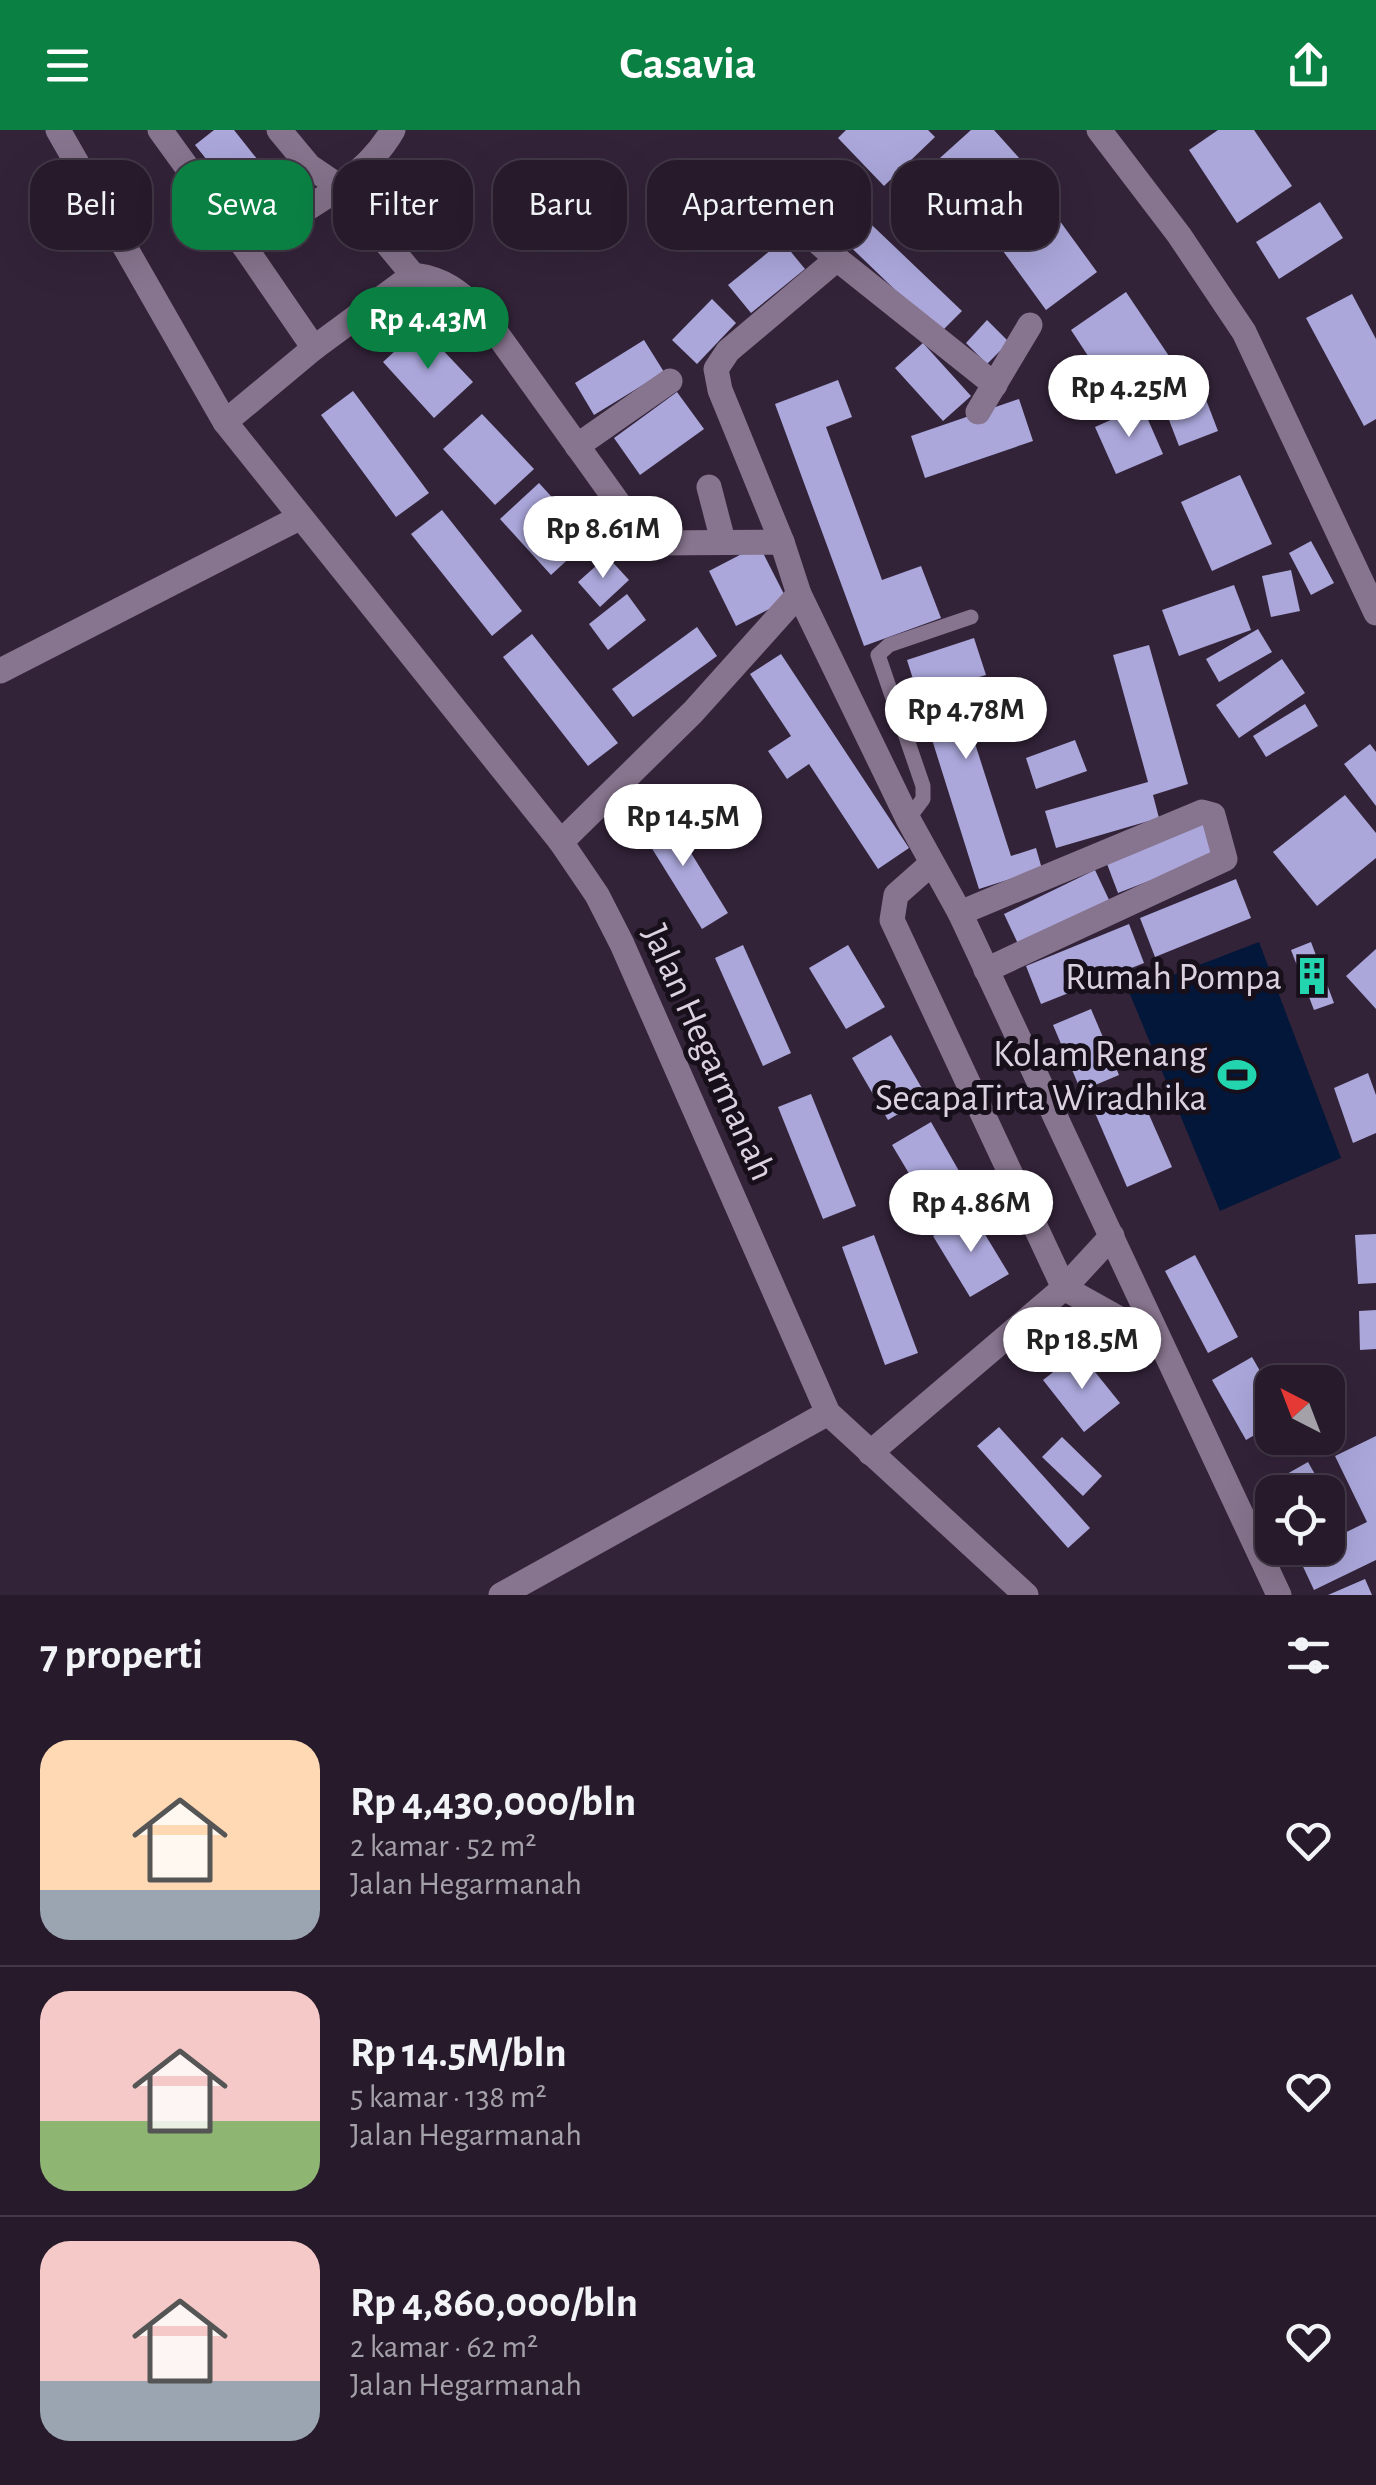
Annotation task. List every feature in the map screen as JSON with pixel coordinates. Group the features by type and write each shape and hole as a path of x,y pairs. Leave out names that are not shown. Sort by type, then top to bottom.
{"street":[{"path":"160,130 182,160"},
{"path":"280,130 309,166 333,182"},
{"path":"369,160 394,130"},
{"path":"1099,130 1179,236 1244,332 1376,613"},
{"name":"Jalan Hegarmanah","path":"60,131 225,422 561,842 597,895 828,1413 1011,1591"},
{"path":"247,250 314,348"},
{"path":"392,250 413,275 451,285 482,313 638,532 652,544 782,542"},
{"path":"828,250 995,386"},
{"path":"838,259 728,351 716,369 720,390 782,542 798,594 908,820 960,913 1280,1595"},
{"path":"225,422 314,348 413,275"},
{"path":"978,412 1030,325"},
{"path":"577,446 670,380"},
{"path":"708,487 723,540"},
{"path":"0,671 299,518"},
{"path":"561,842 693,712 798,594"},
{"path":"960,913 1202,812 1213,815 1225,858 986,970"},
{"path":"931,864 896,896 892,920 1064,1288 1159,1341"},
{"path":"870,1453 1064,1288 1112,1236"},
{"path":"501,1595 828,1413"}],"lane":[{"path":"908,820 923,799 923,786 878,655 888,645 970,617"}],"water":[{"name":"Kolam Renang SecapaTirta Wiradhika","path":"1259,942 1341,1158 1220,1211 1129,992"}],"building":[{"path":"214,130 234,130 258,160 207,160 195,145"},
{"path":"846,130 928,130 935,137 911,160 891,160 891,179 884,186 871,172 871,160 859,160 838,138"},
{"path":"971,130 994,130 1021,160 938,160"},
{"path":"1218,130 1254,130 1292,186 1237,223 1189,150"},
{"path":"1320,202 1343,238 1279,279 1256,242"},
{"path":"1059,220 1097,272 1046,310 1003,251 1059,250"},
{"path":"871,224 891,243 891,250 898,250 962,311 940,333 854,250 871,250"},
{"path":"771,250 789,250 805,269 751,313 728,285"},
{"path":"1126,292 1173,362 1117,400 1071,330"},
{"path":"1352,294 1376,339 1376,419 1364,426 1306,318"},
{"path":"712,299 736,323 697,364 672,340"},
{"path":"987,320 1009,342 987,364 966,343"},
{"path":"421,327 473,382 434,418 383,362"},
{"path":"644,340 664,372 594,415 575,383"},
{"path":"923,343 971,396 943,421 895,368"},
{"path":"838,380 852,417 826,427 882,580 921,566 941,618 864,646 775,404"},
{"path":"1200,384 1218,431 1179,446 1161,399"},
{"path":"353,391 429,493 396,517 321,415"},
{"path":"677,392 704,429 640,475 614,438"},
{"path":"1019,399 1033,441 925,478 911,436"},
{"path":"1142,406 1163,454 1116,474 1095,427"},
{"path":"482,414 534,469 495,505 443,449"},
{"path":"1240,475 1272,544 1212,571 1181,502"},
{"path":"539,483 590,539 551,575 500,519"},
{"path":"442,510 522,611 492,636 411,534"},
{"path":"1311,541 1334,583 1311,595 1289,553"},
{"path":"759,545 787,600 736,626 709,571"},
{"path":"607,556 629,580 600,607 578,582"},
{"path":"1291,570 1300,611 1271,617 1262,576"},
{"path":"1234,585 1251,630 1179,656 1162,610"},
{"path":"627,594 646,620 608,650 589,624"},
{"path":"697,627 717,656 633,717 612,689"},
{"path":"1258,629 1272,652 1219,682 1206,659"},
{"path":"532,634 618,743 588,766 503,657"},
{"path":"974,638 986,675 956,684 1011,856 1036,848 1042,869 979,889 907,660"},
{"path":"1149,645 1188,784 1153,795 1159,818 1056,848 1045,811 1148,782 1113,655"},
{"path":"781,654 909,848 878,869 809,764 787,779 768,751 791,736 750,674"},
{"path":"1282,659 1305,693 1239,738 1216,705"},
{"path":"1305,704 1318,726 1266,757 1253,736"},
{"path":"1075,740 1087,771 1036,789 1026,758"},
{"path":"1370,744 1376,752 1376,806 1344,764"},
{"path":"1345,795 1376,833 1376,858 1317,906 1273,852"},
{"path":"664,809 728,913 702,929 638,826"},
{"path":"1202,818 1216,855 1118,893 1104,856"},
{"path":"1095,870 1111,904 1020,948 1004,914"},
{"path":"1236,879 1251,918 1155,957 1140,918"},
{"path":"1129,924 1144,963 1041,1004 1026,966"},
{"name":"Rumah Pompa","path":"1311,942 1334,1003 1314,1010 1291,950"},
{"path":"743,945 791,1053 763,1066 715,958"},
{"path":"848,945 885,1007 846,1029 809,968"},
{"path":"1376,949 1376,1009 1346,976"},
{"path":"1091,1009 1119,1075 1081,1091 1053,1025"},
{"path":"891,1035 927,1097 888,1120 852,1058"},
{"path":"1368,1073 1376,1095 1376,1133 1353,1143 1334,1088"},
{"path":"811,1094 856,1206 823,1219 778,1107"},
{"path":"1140,1094 1172,1167 1127,1187 1095,1113"},
{"path":"931,1122 967,1185 929,1207 892,1145"},
{"path":"972,1213 1009,1274 970,1297 933,1236"},
{"path":"1376,1234 1376,1283 1358,1284 1355,1235"},
{"path":"874,1235 918,1353 885,1365 842,1247"},
{"path":"1195,1255 1238,1337 1208,1353 1165,1271"},
{"path":"1376,1310 1376,1349 1360,1350 1359,1311"},
{"path":"1079,1352 1120,1403 1084,1432 1043,1380"},
{"path":"1252,1357 1257,1365 1255,1435 1246,1440 1212,1380"},
{"path":"999,1427 1090,1528 1068,1548 977,1446"},
{"path":"1376,1436 1376,1560 1314,1590 1302,1565 1345,1565 1345,1533 1367,1522 1335,1456 1345,1455 1345,1451"},
{"path":"1062,1437 1102,1476 1083,1496 1042,1457"},
{"path":"1308,1462 1315,1475 1285,1475"},
{"path":"1365,1579 1372,1595 1328,1595"}],"place":[{"name":"Rumah Pompa","path":"1312,976"},
{"name":"Kolam Renang SecapaTirta Wiradhika","path":"1237,1075"}]}
